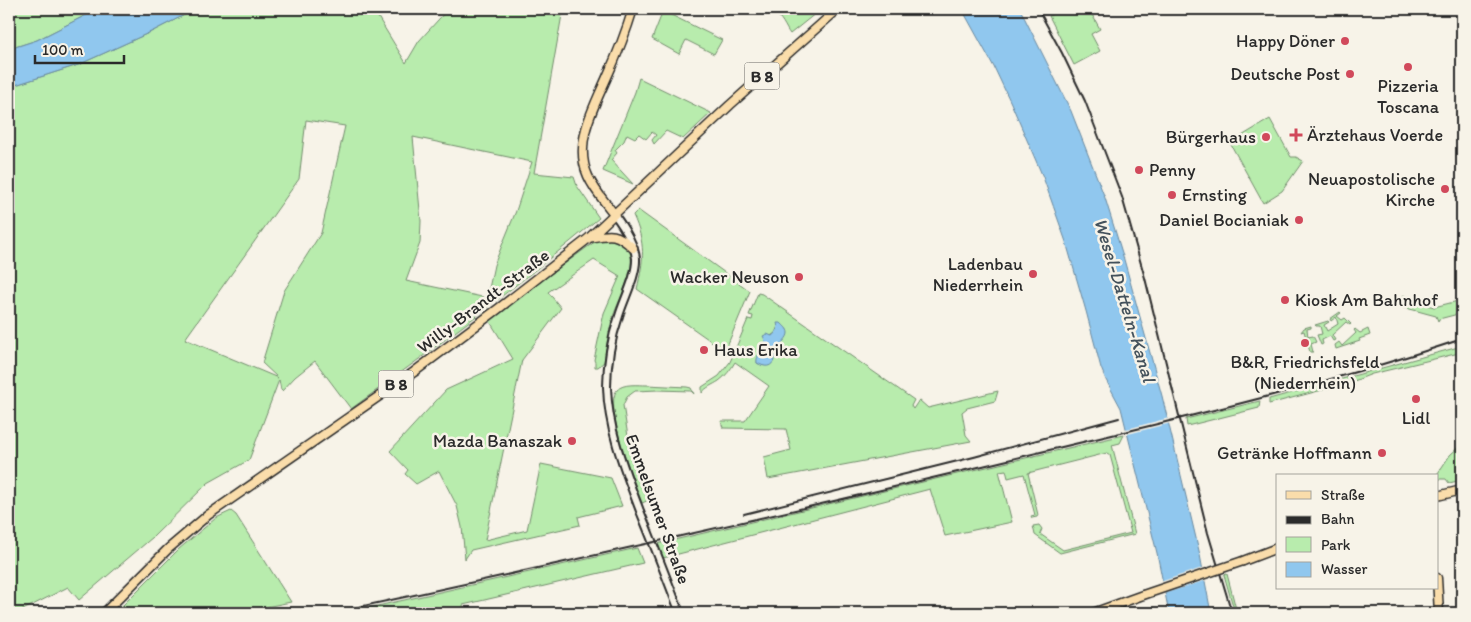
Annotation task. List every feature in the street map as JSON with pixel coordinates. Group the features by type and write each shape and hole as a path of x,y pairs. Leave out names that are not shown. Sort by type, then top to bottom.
{"main road":[{"path":"614,214 588,175 583,153 584,138 593,109 633,9"},
{"name":"Willy-Brandt-Straße","path":"104,613 168,549 208,515 414,372 589,238 730,105 838,9"},
{"path":"589,238 610,235 622,238 633,248"},
{"path":"1438,496 1462,490"},
{"path":"1092,613 1276,548"},
{"path":"1438,590 1440,613"}],"street":[{"name":"Emmelsumer Straße","path":"614,214 624,227 636,258 635,269 618,317 610,354 608,386 610,413 623,467 680,613"}],"green space":[{"path":"9,9 98,9 37,40 9,49"},
{"path":"196,9 373,9 406,63 419,41 448,9 563,9 534,173 574,177 577,186 599,218 477,316 351,409 315,361 295,377 282,391 279,380 249,460 208,483 153,537 79,600 68,587 17,613 9,613 9,87 78,65","holes":["306,120 345,126 321,233 284,291 262,363 278,378 185,339 299,179","413,137 532,162 516,211 494,265 487,298 406,281 420,243 421,221"]},
{"path":"764,9 821,9 790,34 777,15 765,15"},
{"path":"1063,9 1089,9 1100,29 1091,34 1100,51 1074,65 1049,16"},
{"path":"663,11 722,40 714,54 686,40 679,54 652,39"},
{"path":"639,78 711,113 683,139 666,131 654,144 652,140 656,135 652,132 646,139 639,134 635,138 627,134 624,141 615,150 617,153 611,160 633,184 603,171"},
{"path":"1270,119 1291,157 1296,157 1303,161 1282,191 1263,203 1230,143"},
{"path":"638,210 750,291 725,351 637,289 642,260 642,243 633,215"},
{"path":"607,237 625,245 631,257 631,266 611,325 604,362 595,367 594,360 604,313 620,276 594,260 548,292 561,308 522,360 485,540 527,530 541,464 611,478 622,506 578,517 580,525 471,550 465,559 462,527 457,506 439,471 416,484 405,474 408,470 390,451 446,390 513,359 489,320 586,248 599,239"},
{"path":"758,293 762,294 914,400 911,406 913,409 919,400 928,408 998,391 995,401 967,408 962,412 966,435 971,441 768,479 764,457 791,450 786,429 723,428 721,421 745,421 769,386 735,362 724,377 702,393 702,387 719,376 730,362 748,319 752,320 753,316 749,315","holes":["781,323 787,330 772,363 766,366 757,363 765,340 775,333"]},
{"path":"1404,295 1410,300 1434,307 1462,300 1462,313 1439,319 1438,321 1436,316 1400,307 1396,302"},
{"path":"1340,312 1337,316 1342,320 1345,318 1351,324 1346,322 1332,335 1335,340 1333,341 1330,336 1322,340 1323,344 1321,345 1317,335 1322,334 1320,326 1315,325 1328,321 1324,325 1327,331 1338,324 1336,317 1331,321 1330,319"},
{"path":"1311,326 1311,328 1307,329 1308,337 1313,336 1316,342 1311,344 1313,352 1310,352 1304,331 1301,332 1304,328"},
{"path":"1355,329 1360,333 1368,329 1370,335 1359,339 1360,341 1336,349 1335,345 1339,342 1342,346 1356,333"},
{"path":"1462,346 1462,352 1372,374 1349,383 1269,404 1269,399"},
{"path":"623,386 687,387 691,388 694,394 691,391 635,391 627,397 623,405 630,449 649,500 642,503 627,463 617,428 614,399 617,390"},
{"path":"1260,401 1259,408 1187,426 1186,419"},
{"path":"1124,435 1120,443 1112,445 1135,534 1060,553 1035,535 1033,526 1039,525 1042,529 1040,534 1063,550 1131,533 1110,455 1107,453 1028,473 1038,515 1032,518 1031,516 1035,515 1024,474 1008,478 1006,470 999,471 1012,522 945,536 930,489 663,558 657,544"},
{"path":"1462,444 1462,480 1449,483 1446,479 1438,479 1437,474 1450,455"},
{"path":"231,511 236,515 291,602 235,613 115,613 179,549 216,518"},
{"path":"637,548 643,563 463,605 464,613 346,613"},
{"path":"1227,574 1237,613 1235,613 1224,575"}],"water":[{"path":"98,9 196,9 78,65 9,87 9,49 37,40"},
{"name":"Wesel-Datteln-Kanal","path":"962,9 1020,9 1071,111 1105,198 1123,256 1162,396 1200,555 1211,613 1169,613 1157,553 1121,408 1101,368 1066,242 1043,177 1011,103 994,67"},
{"path":"777,323 781,323 786,328 788,335 780,346 771,365 763,366 757,363 757,359 765,343 763,336 767,334 772,336 776,332"}],"pier":[{"path":"1169,418 1171,423 1124,435 1123,430"},
{"path":"1205,567 1207,580 1163,594 1160,582"}],"railway":[{"path":"1038,9 1085,101 1122,197 1145,278 1208,533 1232,613"},
{"path":"331,613 759,518 1128,431 1296,389 1462,339"},
{"path":"744,514 974,457 1119,418"}],"place":[{"name":"Happy Döner","path":"1345,41"},
{"name":"Pizzeria Toscana","path":"1408,67"},
{"name":"Deutsche Post","path":"1350,74"},
{"name":"Ärztehaus Voerde","path":"1296,135"},
{"name":"Bürgerhaus","path":"1266,137"},
{"name":"Penny","path":"1139,170"},
{"name":"Neuapostolische Kirche","path":"1445,189"},
{"name":"Ernsting","path":"1172,195"},
{"name":"Daniel Bocianiak","path":"1299,220"},
{"name":"Ladenbau Niederrhein","path":"1033,274"},
{"name":"Wacker Neuson","path":"799,277"},
{"name":"Kiosk Am Bahnhof","path":"1285,300"},
{"name":"B&R, Friedrichsfeld (Niederrhein)","path":"1305,343"},
{"name":"Haus Erika","path":"704,350"},
{"name":"Lidl","path":"1416,399"},
{"name":"Mazda Banaszak","path":"572,441"},
{"name":"Getränke Hoffmann","path":"1382,453"}]}
